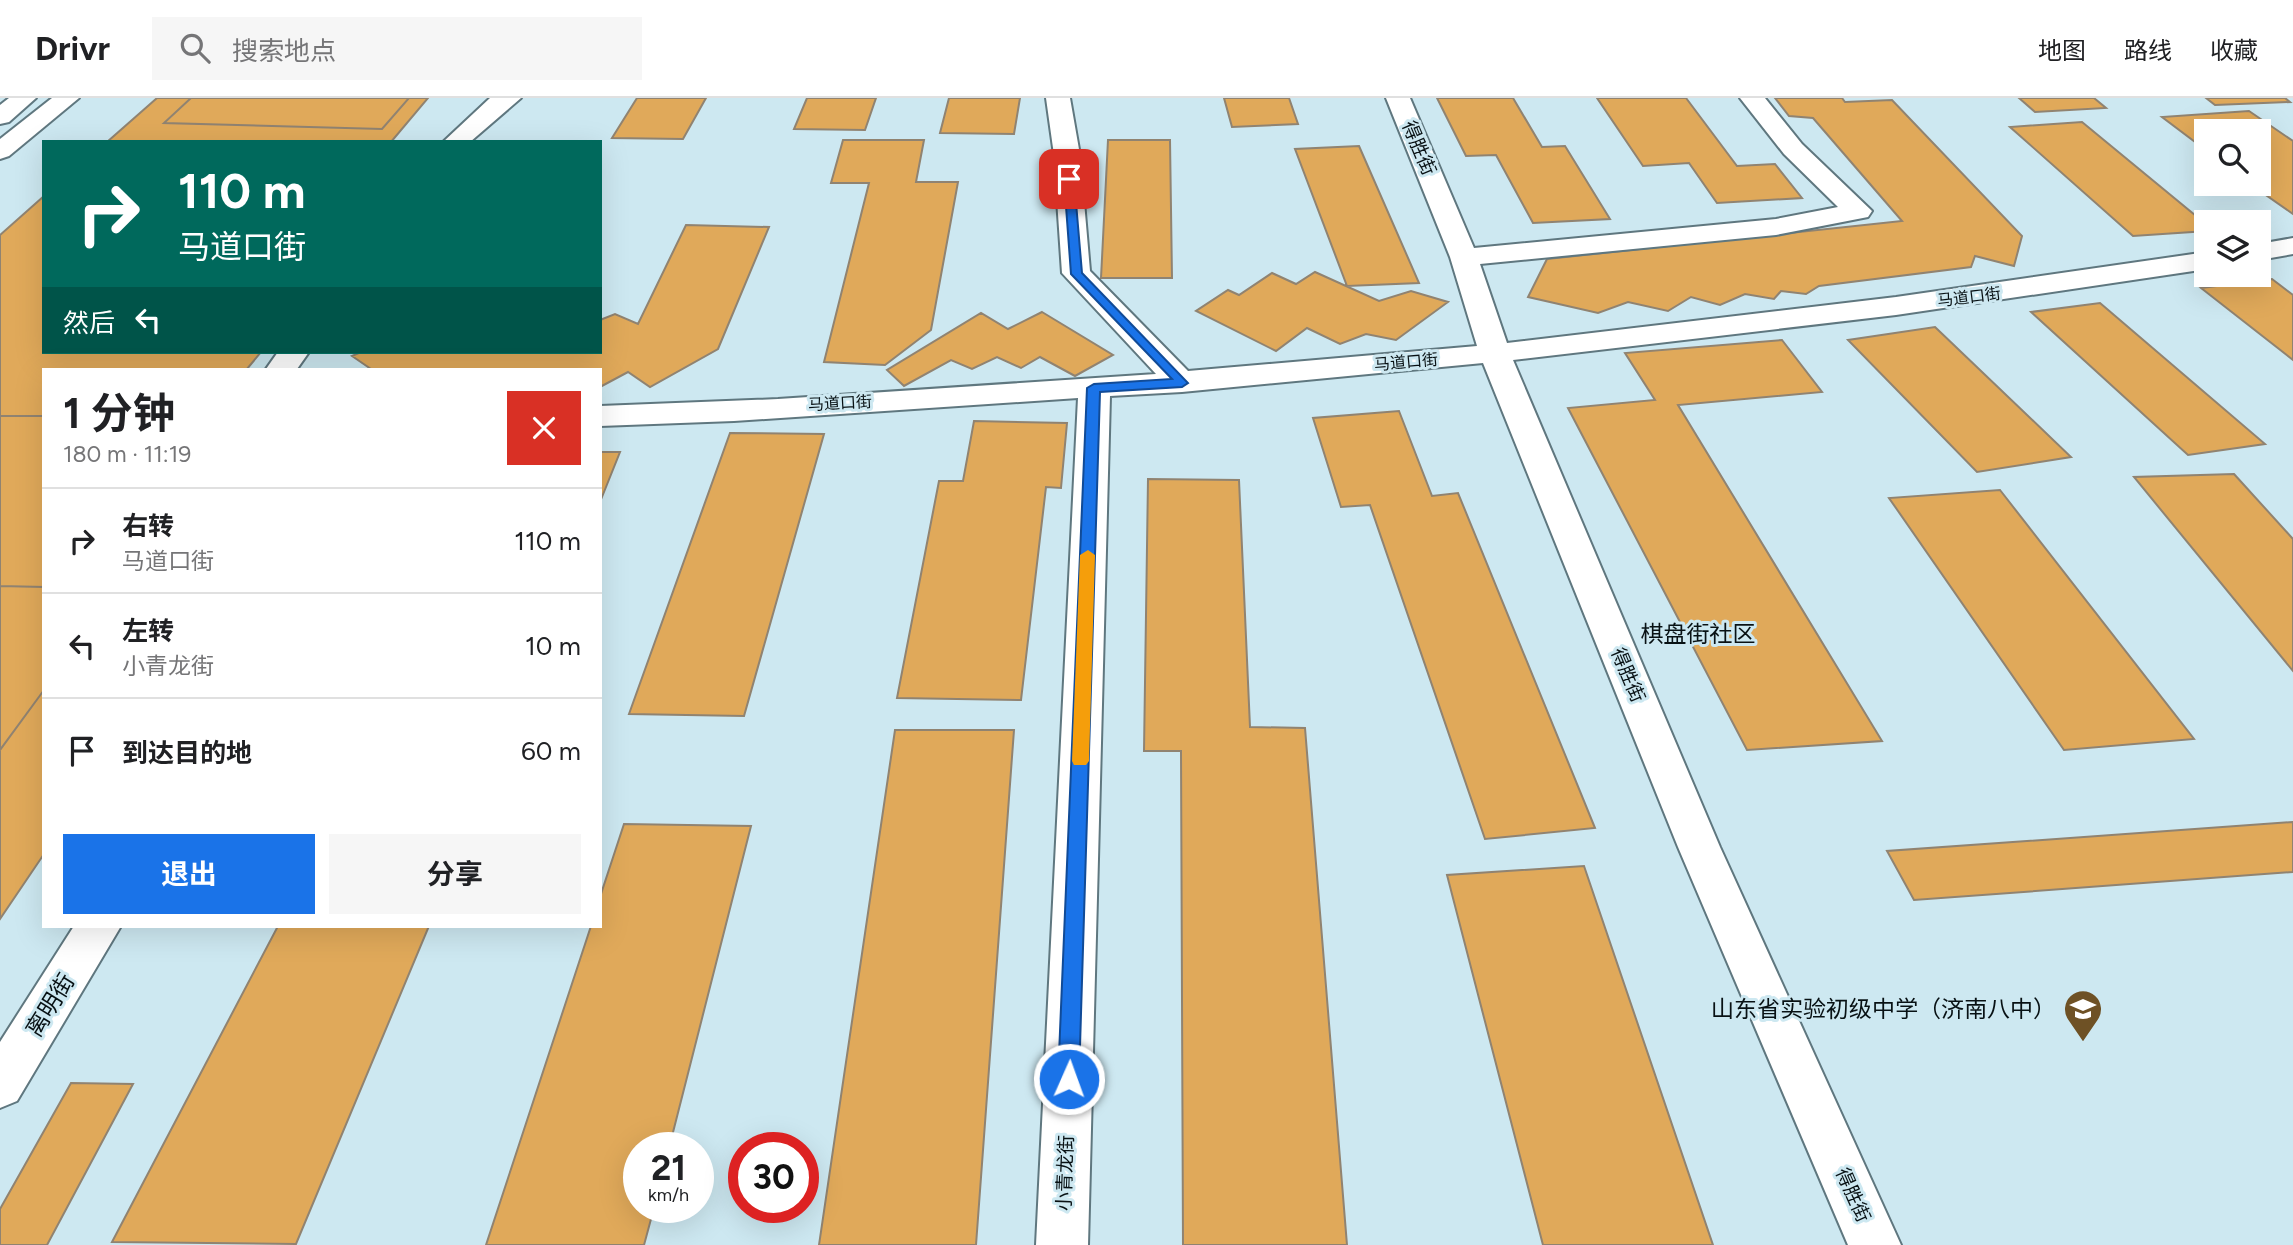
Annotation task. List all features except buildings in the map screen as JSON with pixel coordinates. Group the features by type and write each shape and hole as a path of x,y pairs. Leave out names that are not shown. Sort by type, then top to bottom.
{"street":[{"path":"0,117 24,98"},
{"path":"0,151 67,98"},
{"path":"457,140 500,102 509,98"},
{"path":"1058,98 1067,155 1076,274 1182,383"},
{"name":"得胜街","path":"1398,98 1464,257 1495,354 1699,847 1875,1245"},
{"path":"1464,257 1776,227 1858,211 1793,149 1752,98"},
{"path":"2271,250 2293,246"},
{"name":"马道口街","path":"602,416 1182,383 1495,354 1991,295 2194,262"},
{"path":"282,368 292,354"},
{"name":"小青龙街","path":"1062,1245 1094,388"},
{"name":"离明街","path":"0,1085 98,928"}],"slow traffic":[{"path":"1080,761 1088,555"}],"place":[{"name":"山东省实验初级中学（济南八中）","path":"2083,1043"}],"district":[{"name":"棋盘街社区","path":"1698,634"}],"route":[{"path":"1069,179 1076,274 1182,383 1094,388 1069,1079"}]}
